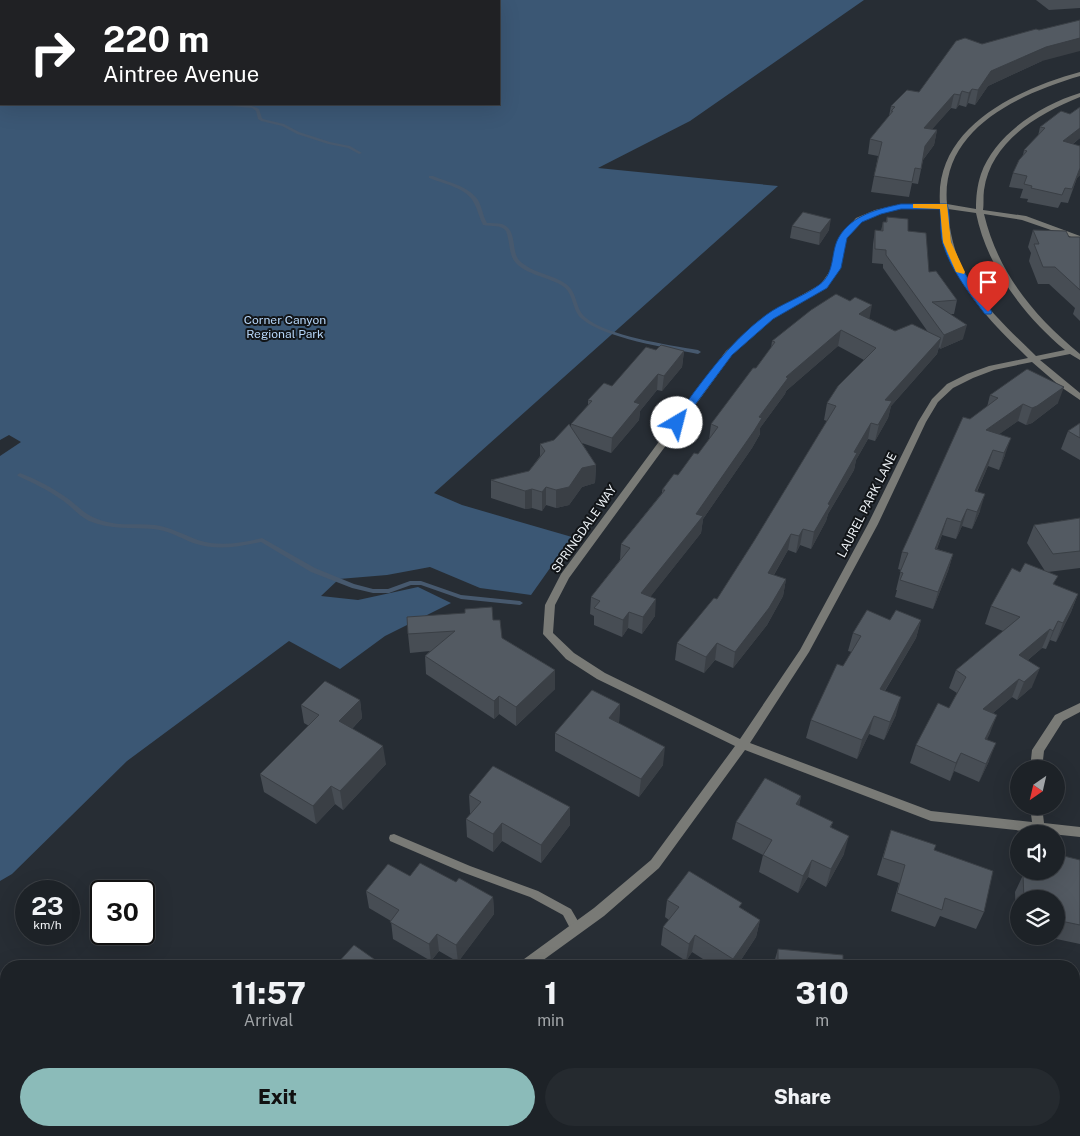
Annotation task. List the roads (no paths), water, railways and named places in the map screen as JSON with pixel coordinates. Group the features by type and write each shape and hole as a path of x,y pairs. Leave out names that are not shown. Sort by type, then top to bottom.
{"street":[{"path":"1080,74 1025,94 990,115 970,132 955,152 945,175 942,189 947,242 965,280 979,302 997,323 1034,359 1080,397"},
{"path":"1080,95 1052,106 1005,140 992,159 980,191 981,211 988,244 1011,286 1026,306 1080,358"},
{"name":"SPRINGDALE WAY","path":"1019,825 931,816 743,745 601,676 570,656 548,634 550,605 565,576 729,353 770,317 824,286 836,268 843,238 859,220 878,212 901,206 944,206 1024,218 1080,238"},
{"name":"LAUREL PARK LANE","path":"535,960 598,912 654,864 743,745 804,652 873,524 922,422 935,401 950,386 970,376 1071,351"},
{"path":"1037,760 1038,750 1059,718 1080,707"},
{"name":"SPRINGDALE WAY","path":"1065,830 1080,832"}],"lane":[{"path":"394,838 466,869 534,894 567,912 576,928"}],"waterway":[{"path":"230,105 253,107 258,110 262,120 283,125 298,133 329,143 349,147 360,153"},
{"path":"431,177 462,189 473,196 485,224 500,225 508,231 517,261 529,270 567,287 572,293 579,313 590,323 637,339 698,352"},
{"path":"20,475 58,495 88,517 107,525 160,528 198,542 222,546 262,540 313,570 352,586 373,591 389,591 410,583 421,583 461,597 520,603"}],"park label":[{"name":"Corner Canyon Regional Park","path":"285,327"}]}
